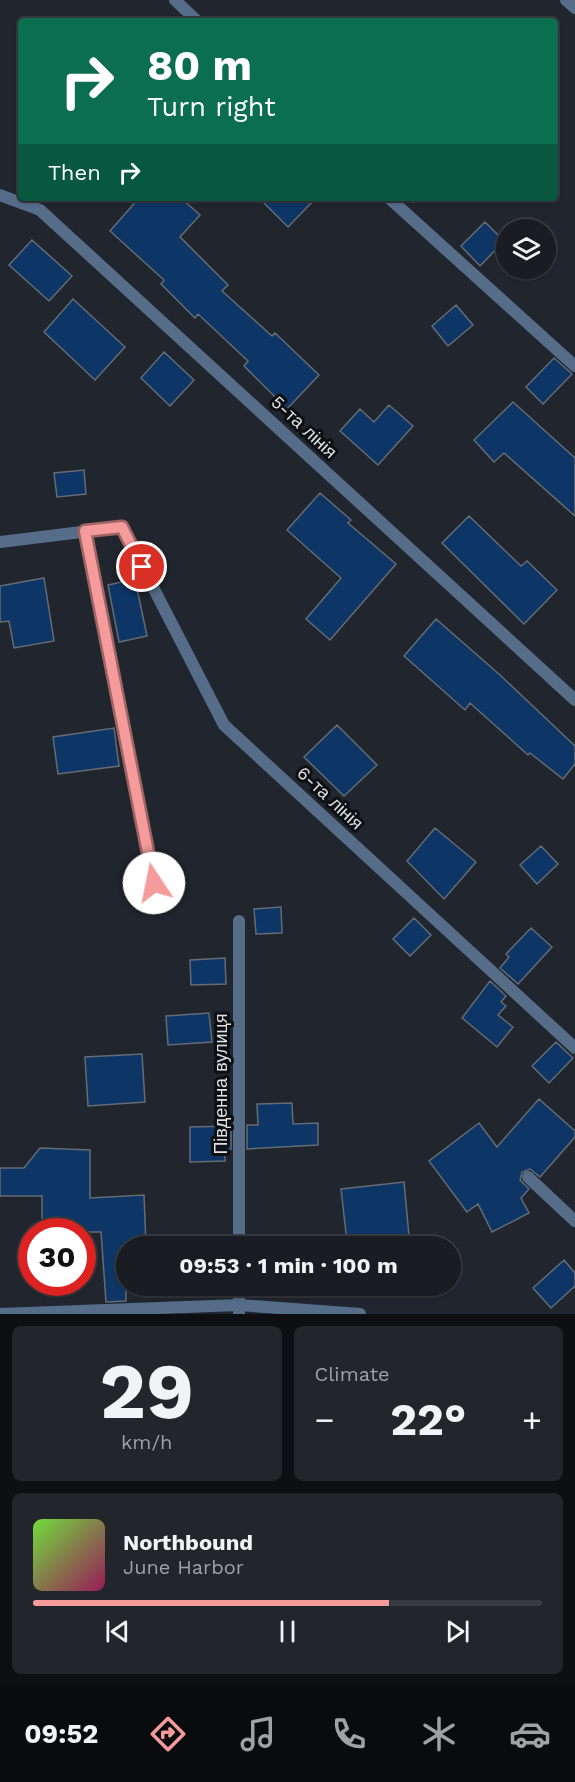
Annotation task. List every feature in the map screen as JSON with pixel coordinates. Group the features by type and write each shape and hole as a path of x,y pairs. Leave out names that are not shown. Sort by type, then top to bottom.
{"street":[{"path":"175,0 194,18"},
{"path":"566,0 575,8"},
{"name":"5-та лінія","path":"0,195 40,210 575,700"},
{"path":"391,201 575,366"},
{"name":"6-та лінія","path":"85,531 122,527 224,725 575,1048"},
{"path":"0,542 85,531 154,883"},
{"name":"Південна вулиця","path":"239,921 239,1236"},
{"path":"528,1178 575,1221"},
{"path":"0,1314 239,1309 360,1314"}],"building":[{"path":"136,201 184,201 200,215 180,237 228,285 222,291 272,336 275,333 319,375 287,409 244,366 248,361 198,314 195,318 161,284 164,280 110,231"},
{"path":"262,201 313,201 288,227"},
{"path":"485,222 496,233 496,249 480,266 461,246"},
{"path":"32,240 72,276 49,301 9,265"},
{"path":"73,299 125,347 95,380 44,332"},
{"path":"456,305 473,325 448,346 432,326"},
{"path":"164,352 194,380 170,406 141,378"},
{"path":"554,358 572,374 543,404 526,387"},
{"path":"513,402 575,458 575,516 504,453 494,462 474,440"},
{"path":"389,405 413,426 378,465 340,431 360,409 374,422"},
{"path":"84,470 86,494 57,497 54,473"},
{"path":"320,493 351,520 348,523 396,564 330,640 306,619 341,578 287,530"},
{"path":"469,516 521,566 527,561 557,590 524,624 442,543"},
{"path":"44,578 54,641 14,648 9,621 0,622 0,586"},
{"path":"135,579 147,636 119,642 108,585"},
{"path":"436,619 500,675 575,746 575,764 563,779 530,753 528,755 470,703 465,710 404,656"},
{"path":"337,725 377,765 344,796 304,757"},
{"path":"114,728 119,766 58,774 53,737"},
{"path":"435,828 476,862 444,899 407,861"},
{"path":"541,846 558,864 537,884 520,865"},
{"path":"281,907 282,933 256,934 254,909"},
{"path":"414,918 431,935 410,956 393,939"},
{"path":"531,928 552,947 518,984 500,968 509,957 506,954"},
{"path":"225,958 226,984 191,985 190,960"},
{"path":"490,981 506,996 501,1002 506,1006 498,1015 513,1027 497,1047 462,1018"},
{"path":"209,1013 212,1042 168,1045 166,1016"},
{"path":"556,1042 573,1058 549,1083 532,1066"},
{"path":"142,1054 145,1102 88,1106 85,1057"},
{"path":"539,1099 575,1131 575,1137 540,1177 530,1169 522,1172 520,1180 529,1189 521,1198 529,1213 492,1232 478,1204 467,1212 429,1161 479,1123 497,1147"},
{"path":"292,1103 293,1124 318,1123 318,1145 247,1149 247,1125 258,1125 257,1104"},
{"path":"231,1126 231,1149 225,1150 225,1161 190,1162 190,1127"},
{"path":"40,1148 90,1150 90,1198 144,1195 146,1236 116,1236 116,1296 126,1296 126,1301 106,1302 101,1232 96,1232 96,1218 42,1218 42,1196 0,1196 0,1168 24,1168"},
{"path":"404,1182 409,1236 346,1236 341,1189"},
{"path":"564,1260 575,1273 575,1286 551,1308 533,1288"}],"route":[{"path":"142,567 122,527 85,531 154,883"}]}
